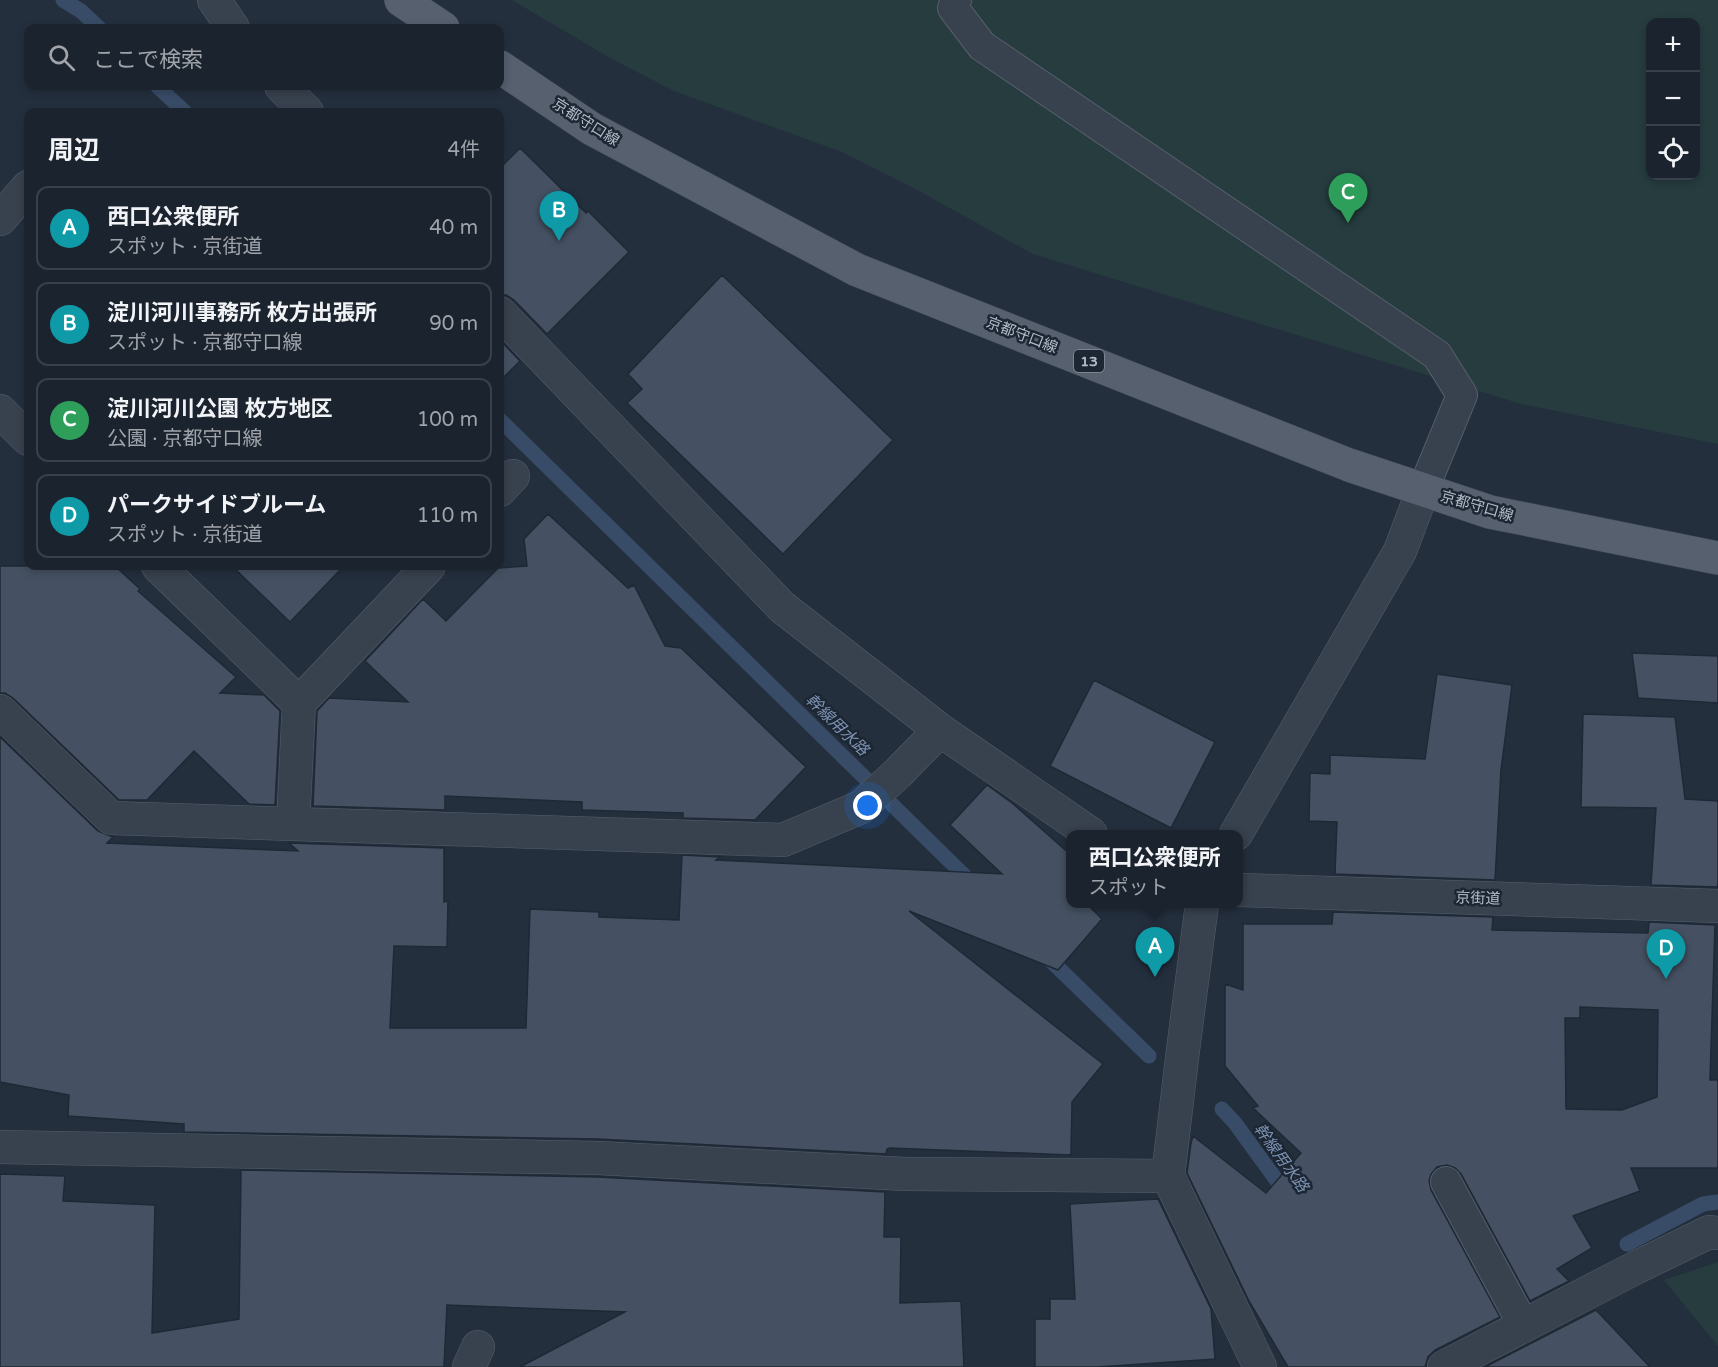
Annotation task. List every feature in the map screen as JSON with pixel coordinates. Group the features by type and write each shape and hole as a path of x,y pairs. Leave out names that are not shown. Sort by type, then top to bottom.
{"main road":[{"path":"400,0 437,24"},
{"name":"京都守口線","path":"504,69 592,129 857,270 1349,465 1423,490 1490,512 1718,558"}],"street":[{"path":"214,0 230,24"},
{"path":"285,90 303,108"},
{"path":"0,219 24,192"},
{"path":"504,317 782,608 940,730 1085,830"},
{"path":"0,411 24,435"},
{"path":"1238,830 1400,551 1423,490"},
{"path":"162,570 299,703"},
{"path":"293,824 299,703 425,570"},
{"path":"0,711 111,818 783,840 861,807 940,730"},
{"name":"京街道","path":"1243,890 1718,906"},
{"path":"1201,908 1168,1176 1260,1367"},
{"path":"5,1144 598,1158 906,1174 1168,1176"},
{"path":"1444,1367 1709,1232 1718,1233"}],"lane":[{"path":"956,0 953,8 982,46 1437,355 1462,395 1423,490"},
{"path":"1446,1182 1524,1326"}],"green space":[{"path":"512,0 1718,0 1718,444 1521,404 1033,254 921,192 842,152 674,91 610,58"},
{"path":"1718,1262 1718,1346 1664,1280"}],"building":[{"path":"520,148 629,252 547,334 514,300 504,295 504,164"},
{"path":"722,275 893,440 783,554 627,403 642,389 628,374"},
{"path":"504,344 520,361 504,377"},
{"path":"548,514 628,588 634,585 665,646 681,648 806,767 755,820 683,818 683,813 582,810 582,802 445,796 445,810 313,806 317,711 329,698 408,702 365,661 423,599 446,621 496,570 527,566 524,539"},
{"path":"0,566 24,566 24,570 119,570 140,589 138,591 236,677 220,693 264,695 280,711 275,805 249,804 194,751 147,800 119,800 13,698 0,693"},
{"path":"236,570 340,570 290,622"},
{"path":"1632,653 1718,656 1718,703 1638,698"},
{"path":"1437,674 1512,685 1501,770 1495,880 1335,874 1337,822 1309,821 1310,773 1330,774 1330,755 1425,759"},
{"path":"1094,680 1215,742 1171,828 1050,766"},
{"path":"1583,714 1675,717 1685,799 1718,801 1717,887 1651,885 1656,808 1581,807"},
{"path":"0,737 98,831 113,837 107,843 298,851 289,843 444,848 444,902 448,901 447,947 394,946 390,1028 526,1028 530,909 599,912 599,917 679,920 682,855 720,857 716,860 1002,874 950,825 987,785 1012,803 1066,851 1066,908 1091,908 1102,919 1058,970 909,911 1103,1064 1072,1102 1071,1155 890,1148 887,1149 886,1154 598,1139 184,1132 184,1124 68,1116 69,1095 0,1082"},
{"path":"1333,912 1493,917 1492,930 1648,933 1649,922 1715,925 1710,1080 1718,1080 1718,1168 1631,1168 1640,1191 1573,1216 1592,1248 1557,1269 1569,1281 1530,1301 1461,1174 1455,1168 1447,1165 1437,1167 1429,1181 1431,1190 1500,1317 1435,1350 1428,1357 1425,1367 1288,1367 1249,1301 1187,1173 1193,1136 1266,1193 1301,1153 1253,1108 1258,1106 1225,1066 1225,984 1243,990 1243,924 1332,924","holes":["1580,1007 1658,1010 1657,1097 1622,1110 1566,1109 1565,1018 1580,1018"]},
{"path":"241,1170 597,1177 885,1192 884,1237 901,1237 900,1303 961,1301 964,1367 520,1367 625,1312 447,1305 444,1367 0,1367 0,1174 65,1176 63,1201 155,1205 152,1333 239,1319"},
{"path":"1158,1199 1211,1309 1215,1359 1097,1367 1035,1367 1035,1319 1050,1319 1050,1299 1075,1299 1070,1204"},
{"path":"1596,1310 1650,1367 1485,1367"}],"waterway":[{"name":"幹線用水路","path":"63,0 81,11 95,24"},
{"name":"幹線用水路","path":"161,90 181,108"},
{"name":"幹線用水路","path":"504,424 975,886"},
{"name":"幹線用水路","path":"1046,956 1149,1056"},
{"name":"幹線用水路","path":"1222,1109 1235,1123 1288,1196"},
{"name":"幹線用水路","path":"1627,1244 1703,1204 1718,1202"}],"place":[{"name":"淀川河川公園 枚方地区","path":"1348,223"},
{"name":"淀川河川事務所 枚方出張所","path":"559,241"},
{"name":"西口公衆便所","path":"1155,977"},
{"name":"パークサイドブルーム","path":"1666,979"}]}
